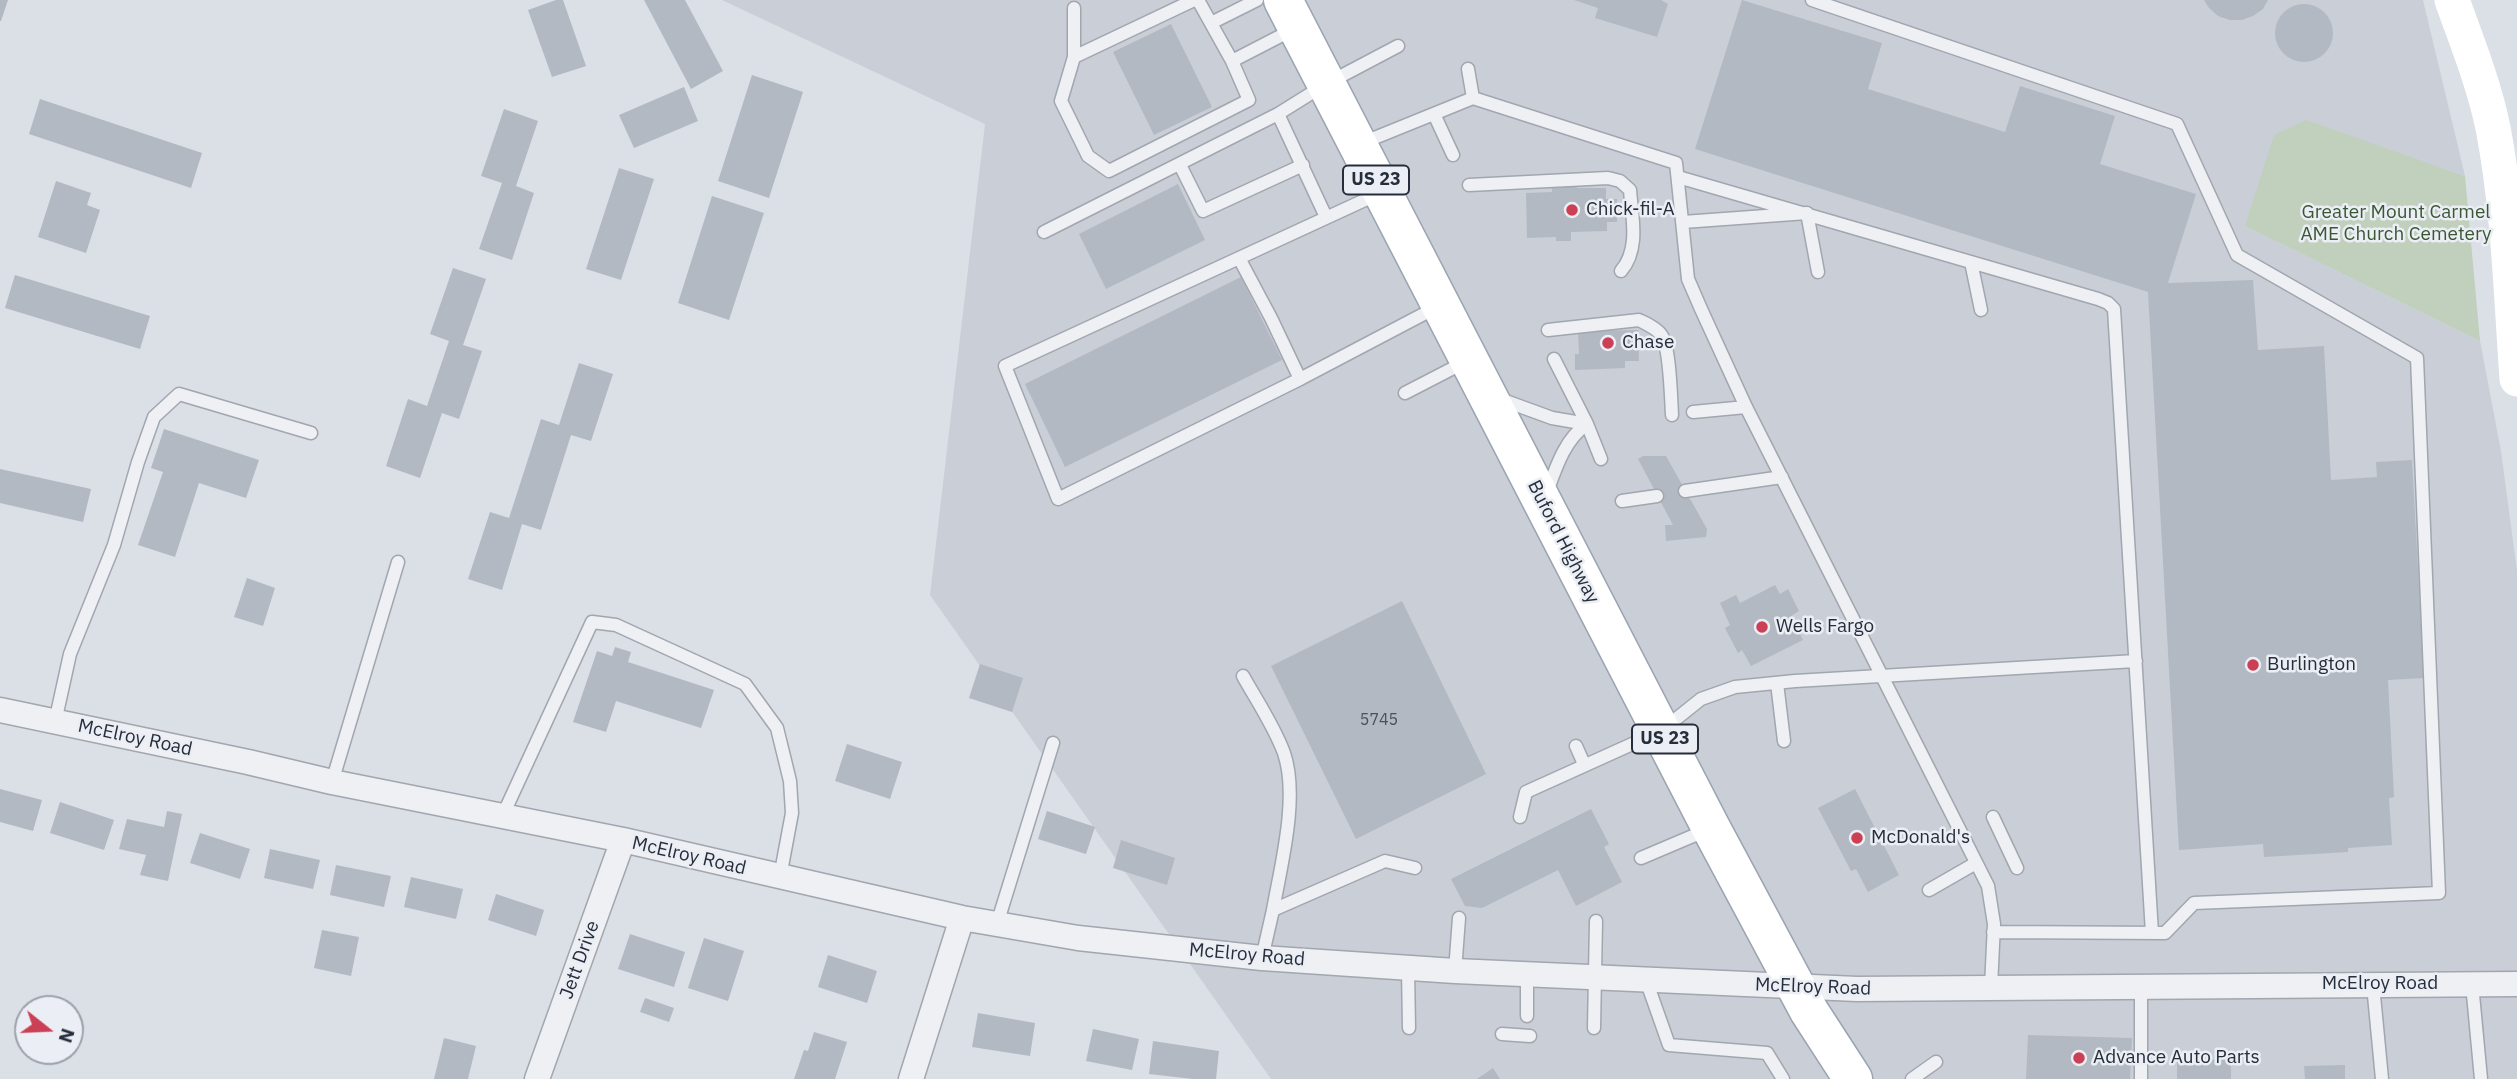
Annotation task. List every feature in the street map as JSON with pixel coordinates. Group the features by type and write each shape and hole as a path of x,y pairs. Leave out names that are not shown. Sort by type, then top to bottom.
{"main road":[{"name":"Buford Highway","path":"1290,14 1711,828 1809,1011 1853,1079"}],"street":[{"path":"2452,0 2474,61 2492,127 2504,204 2517,379"},
{"name":"McElroy Road","path":"0,710 332,782 623,840 962,918 1078,938 1262,958 1455,971 1797,988 2517,984"},
{"name":"Jett Drive","path":"537,1079 623,840"},
{"path":"911,1079 962,918"}],"lane":[{"path":"1074,8 1074,57 1061,101 1088,156 1109,171 1249,100 1211,23 1196,0 1074,57"},
{"path":"1211,23 1257,0"},
{"path":"1812,0 2177,124 2237,254 2417,358 2439,893 2194,903 2165,933 1993,932"},
{"path":"1231,61 1290,14"},
{"path":"1044,232 1278,114 1326,84 1398,46"},
{"path":"1468,69 1473,98"},
{"path":"1358,145 1473,98 1676,163 1688,279 1746,407 1988,886 1993,932 1991,987"},
{"path":"1278,114 1326,217"},
{"path":"1434,114 1453,155"},
{"path":"1180,165 1203,211 1303,165"},
{"path":"1678,177 2098,299 2108,303 2113,309 2152,933"},
{"path":"1469,185 1608,178 1620,181 1630,190 1634,246 1630,259 1621,271"},
{"path":"1382,192 1005,366 1058,499 1300,379 1440,305"},
{"path":"1683,222 1807,214"},
{"path":"1807,214 1818,272"},
{"path":"1239,258 1300,379"},
{"path":"1971,262 1980,310"},
{"path":"1548,330 1639,320 1650,326 1662,336 1667,351 1672,415"},
{"path":"1554,359 1587,424 1601,459"},
{"path":"1405,393 1469,360"},
{"path":"55,722 70,654 114,545 154,417 179,394 311,433"},
{"path":"1487,394 1552,418 1587,424"},
{"path":"1693,412 1746,407"},
{"path":"1543,503 1566,447 1578,430 1587,424"},
{"path":"1685,491 1782,477"},
{"path":"1622,500 1657,496"},
{"path":"332,782 398,562"},
{"path":"502,817 592,622 616,625 745,684 777,727 790,781 792,813 780,877"},
{"path":"1521,817 1526,792 1661,731 1701,699 1735,687 2136,661"},
{"path":"1243,676 1285,756 1289,789 1289,822 1262,958"},
{"path":"1777,683 1784,741"},
{"path":"997,924 1053,743"},
{"path":"1576,746 1584,764"},
{"path":"1993,817 2017,868"},
{"path":"1642,858 1711,828"},
{"path":"1273,910 1385,861 1415,868"},
{"path":"1928,890 1976,863"},
{"path":"1455,971 1459,918"},
{"path":"1594,1028 1596,921"},
{"path":"1408,968 1409,1028"},
{"path":"1527,974 1527,1016"},
{"path":"1646,980 1669,1045 1767,1053 1783,1079"},
{"path":"2472,984 2481,1079"},
{"path":"2373,985 2382,1079"},
{"path":"2141,986 2141,1079"},
{"path":"1502,1034 1530,1036"},
{"path":"1912,1079 1936,1062"}],"shaded area":[{"path":"722,0 2423,0 2465,176 2306,121 2245,226 2480,341 2501,451 2517,571 2517,1079 1271,1079 930,595 985,124"}],"green space":[{"name":"Greater Mount Carmel AME Church Cemetery","path":"2306,120 2465,176 2480,341 2245,226 2274,135"}],"building":[{"path":"0,0 8,0 1,21 0,21"},
{"path":"563,0 586,66 552,77 528,10"},
{"path":"644,0 685,0 723,71 691,89"},
{"path":"1574,0 1661,0 1668,4 1657,37 1595,18 1598,8"},
{"path":"1742,0 1882,43 1868,89 2005,132 2020,86 2115,116 2100,164 2196,194 2168,283 2253,280 2258,350 2324,346 2331,480 2377,477 2376,462 2412,460 2424,678 2388,680 2394,797 2389,798 2392,845 2348,848 2348,852 2264,857 2263,844 2179,850 2148,292 1695,149"},
{"path":"2204,0 2268,0 2263,9 2253,16 2230,20 2218,16"},
{"path":"2298,4 2310,4 2325,12 2333,27 2333,39 2325,54 2310,62 2298,62 2283,54 2275,39 2275,27 2283,12"},
{"path":"1171,24 1212,107 1154,135 1113,52"},
{"path":"752,75 803,92 769,198 718,181"},
{"path":"684,87 698,121 634,148 619,115"},
{"path":"40,99 202,153 191,188 29,134"},
{"path":"504,109 538,121 516,186 534,193 512,260 479,249 502,183 481,176"},
{"path":"619,168 654,179 621,280 586,269"},
{"path":"56,181 91,193 87,205 100,210 86,253 38,237"},
{"name":"Chick-fil-A","path":"1577,182 1577,188 1606,188 1606,199 1617,199 1617,222 1607,222 1607,231 1571,232 1571,241 1556,241 1556,237 1527,238 1526,193 1552,192 1552,183"},
{"path":"1178,184 1205,240 1106,289 1079,234"},
{"path":"712,196 764,213 729,320 678,303"},
{"path":"453,268 486,279 463,345 482,351 459,419 442,413 420,478 386,466 408,399 427,406 449,341 430,334"},
{"path":"15,275 150,316 140,349 5,308"},
{"path":"1241,277 1282,360 1065,467 1025,384"},
{"name":"Chase","path":"1638,330 1639,361 1625,361 1625,368 1575,370 1575,354 1579,354 1578,331"},
{"path":"579,363 613,374 591,441 571,435 541,530 522,524 502,590 468,579 490,512 509,518 541,419 559,425"},
{"path":"164,429 259,460 246,498 199,483 175,557 138,545 163,472 151,468"},
{"path":"1643,456 1666,456 1707,529 1706,537 1666,541 1665,525 1673,525 1638,459"},
{"path":"0,469 91,489 83,522 0,503"},
{"path":"247,578 275,588 263,626 234,617"},
{"name":"Wells Fargo","path":"1775,585 1780,594 1788,589 1799,611 1791,616 1803,640 1751,666 1742,650 1738,653 1725,628 1730,625 1720,603 1736,595 1740,603"},
{"path":"1402,601 1486,774 1356,839 1271,666"},
{"path":"615,647 631,652 628,662 714,690 701,728 616,701 606,732 573,722 597,651 612,656"},
{"path":"980,664 1023,678 1012,712 969,698"},
{"path":"847,744 902,762 890,799 835,781"},
{"path":"0,789 42,800 33,831 0,822"},
{"name":"McDonald's","path":"1855,789 1899,875 1868,892 1856,869 1851,871 1818,808"},
{"path":"60,802 114,820 104,850 50,833"},
{"path":"1591,809 1609,844 1604,847 1622,882 1576,906 1558,870 1482,908 1465,906 1451,879"},
{"path":"167,811 182,814 168,881 140,875 146,855 119,849 127,819 164,827"},
{"path":"1047,811 1095,827 1086,854 1038,839"},
{"path":"200,833 250,849 240,879 190,863"},
{"path":"1121,840 1175,858 1167,885 1113,868"},
{"path":"270,849 320,860 313,889 264,878"},
{"path":"336,865 391,876 384,907 330,895"},
{"path":"411,877 463,889 456,919 404,907"},
{"path":"496,894 544,910 536,936 488,920"},
{"path":"322,930 359,937 351,976 314,968"},
{"path":"630,934 685,952 674,987 618,969"},
{"path":"704,938 744,951 728,1001 688,988"},
{"path":"828,955 877,971 867,1003 818,987"},
{"path":"645,998 674,1008 669,1022 640,1012"},
{"path":"978,1013 1035,1023 1030,1056 972,1047"},
{"path":"1093,1029 1139,1039 1132,1070 1086,1061"},
{"path":"814,1032 847,1042 835,1079 794,1079 804,1050 808,1051"},
{"name":"Advance Auto Parts","path":"2028,1035 2132,1038 2130,1079 2026,1079"},
{"path":"444,1038 476,1046 468,1079 434,1079"},
{"path":"1153,1041 1219,1051 1216,1079 1149,1074"},
{"path":"2231,1059 2231,1079 2177,1079 2177,1061"},
{"path":"2345,1065 2345,1079 2305,1079 2304,1066"},
{"path":"1493,1068 1500,1079 1477,1079"}],"place":[{"name":"Chick-fil-A","path":"1572,210"},
{"name":"Chase","path":"1608,343"},
{"name":"Wells Fargo","path":"1762,627"},
{"name":"Burlington","path":"2253,665"},
{"name":"McDonald's","path":"1857,838"},
{"name":"Advance Auto Parts","path":"2079,1058"}]}
